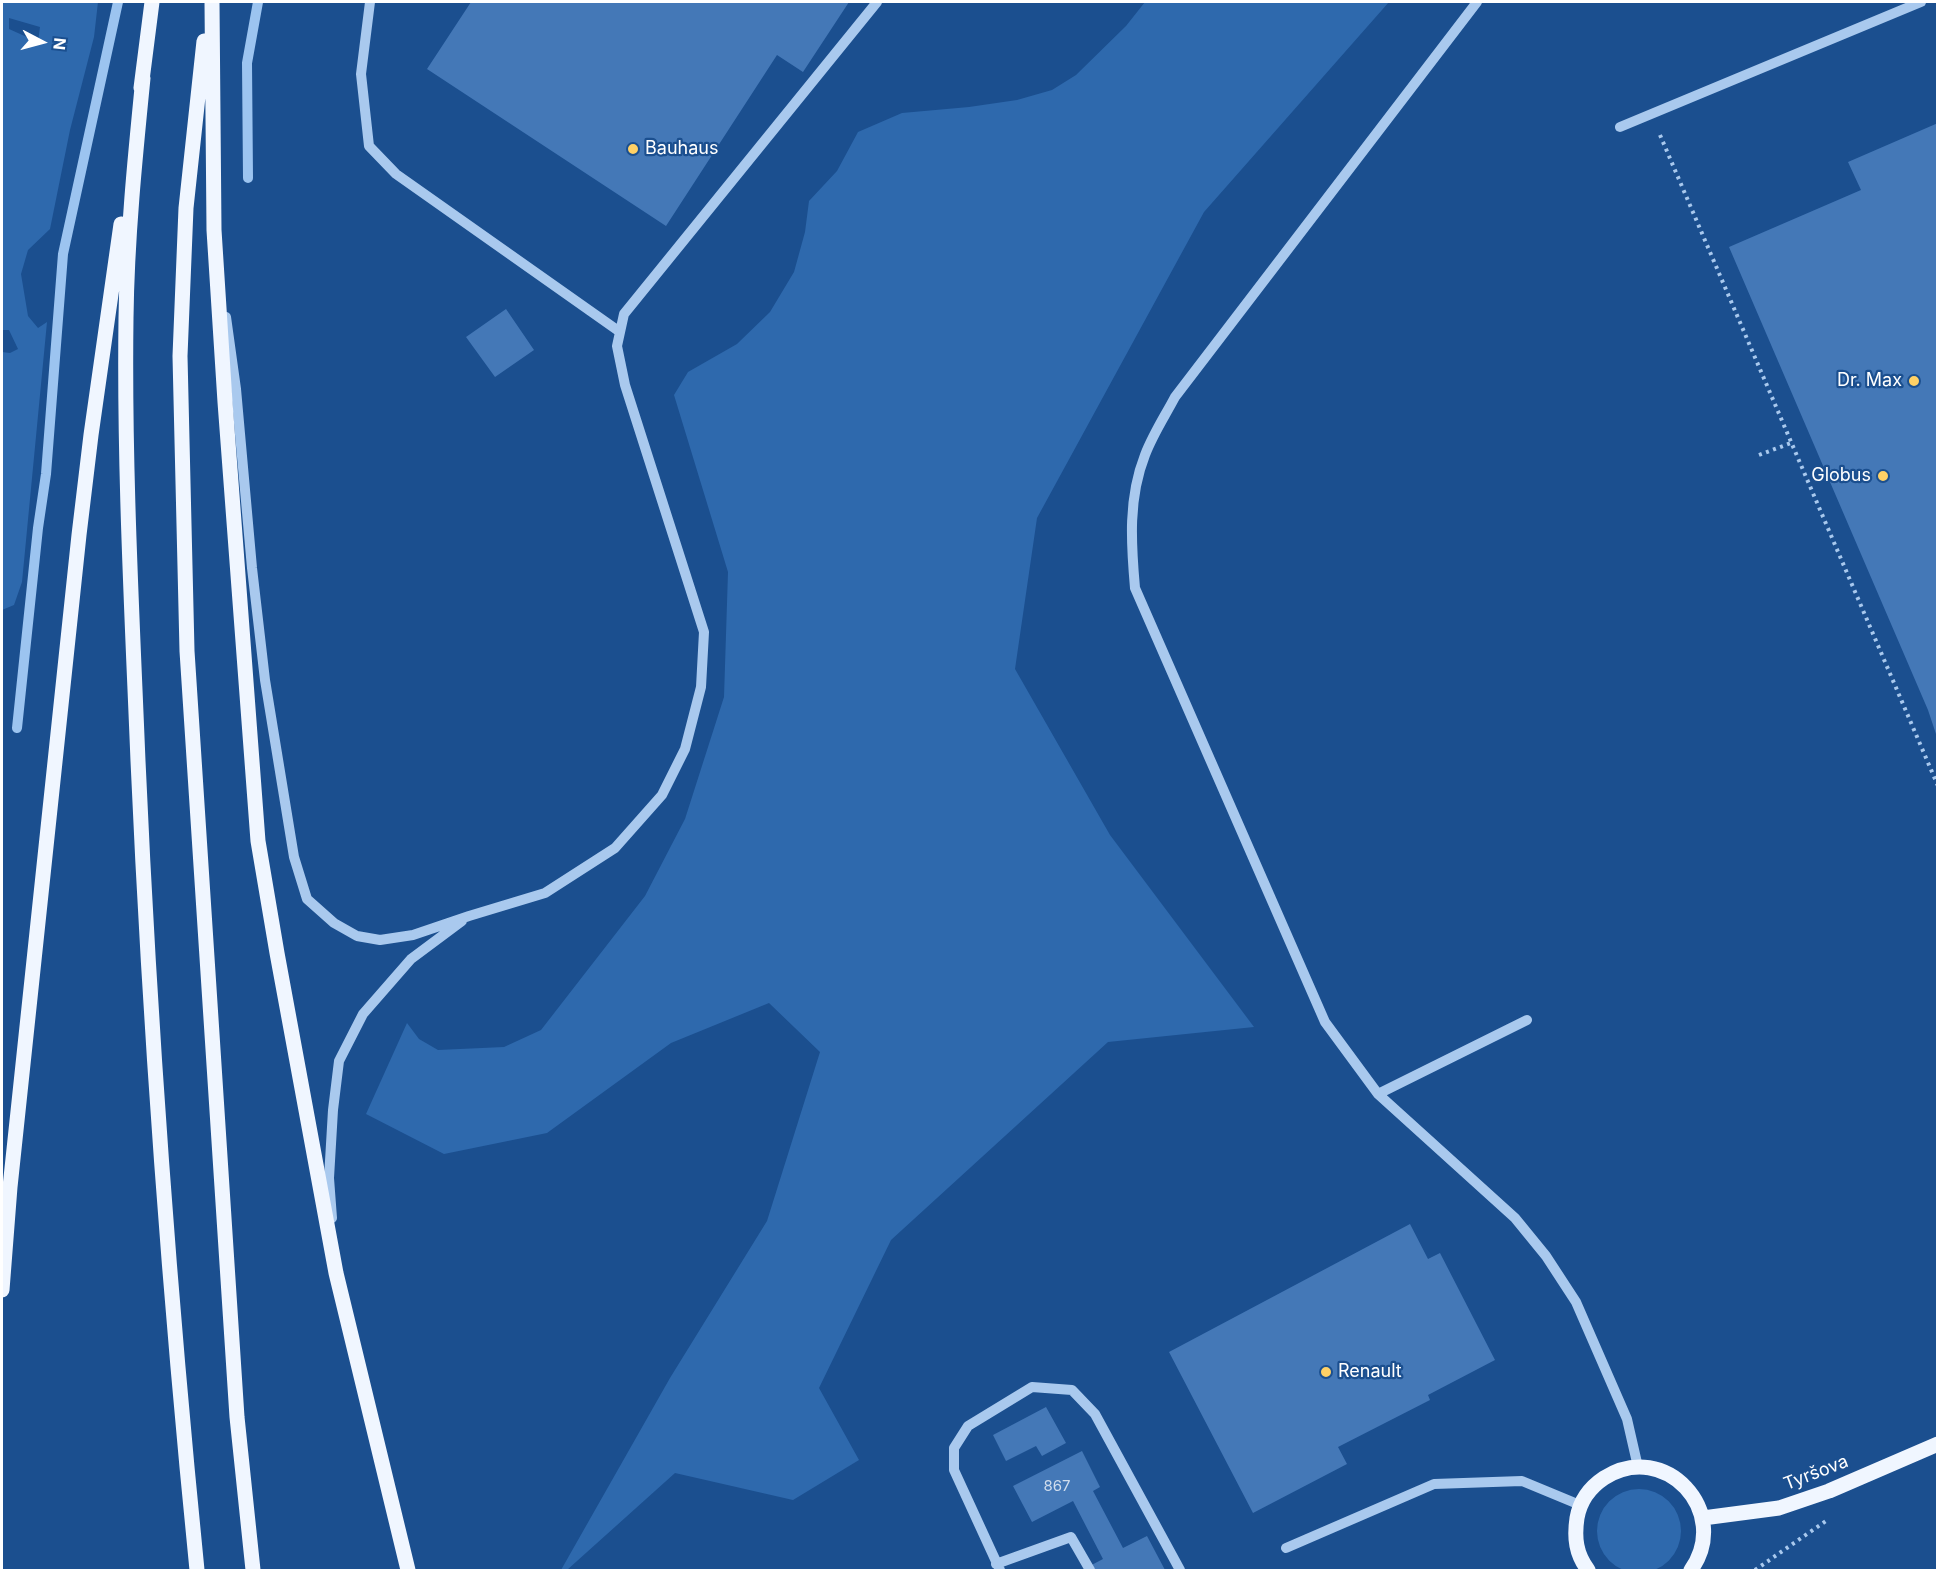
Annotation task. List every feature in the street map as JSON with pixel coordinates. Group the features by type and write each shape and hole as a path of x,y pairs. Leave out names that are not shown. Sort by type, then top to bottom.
{"main road":[{"path":"2,1290 10,1187 79,535 152,2"},
{"path":"211,2 214,230 258,841 336,1272 408,1570"},
{"path":"211,2 199,81 186,208 180,356 187,651 237,1417 253,1570"},
{"path":"142,78 130,213 126,316 128,524 146,939 183,1426 197,1570"},
{"name":"Tyršova","path":"1703,1518 1779,1508 1829,1491 1938,1444"},
{"path":"1588,1570 1580,1560 1574,1536 1580,1505 1594,1485 1614,1471 1638,1467 1656,1469 1672,1476 1686,1487 1697,1501 1703,1518 1704,1540 1697,1561 1691,1570"}],"street":[{"path":"370,2 361,74 369,146 396,174 620,332"},
{"path":"214,230 236,389 252,568 265,680 294,857 307,899 334,923 357,936 380,940 413,935 545,894 615,848 662,795 685,749 701,687 704,632 625,385 617,346 624,314 877,2"},
{"path":"1477,2 1175,397 1144,455 1134,496 1131,540 1135,588 1325,1022 1378,1094 1515,1218 1546,1256 1576,1302 1590,1334 1627,1419 1638,1467"},
{"path":"1620,127 1921,2"},
{"path":"336,1272 330,1178 333,1110 339,1061 363,1014 411,959 469,916"},
{"path":"1378,1094 1527,1020"},
{"path":"1090,1570 1071,1537 998,1567 954,1470 954,1448 968,1426 1032,1387 1072,1390 1095,1414 1180,1570"},
{"path":"1286,1548 1434,1484 1522,1481 1580,1505"}],"path":[{"path":"1652,114 1938,786"},
{"path":"1759,455 1791,443"},
{"path":"1755,1570 1827,1520"}],"shaded area":[{"path":"2,2 98,2 94,37 70,130 50,229 28,250 21,274 28,316 38,328 47,322 22,582 14,605 2,610 2,352 10,353 18,349 9,330 2,330","holes":["9,18 40,27 38,42 9,29"]},
{"path":"1145,2 1389,2 1204,212 1037,518 1015,669 1110,835 1254,1027 1108,1042 891,1240 819,1388 859,1460 793,1500 675,1473 567,1570 561,1570 670,1378 767,1221 820,1052 769,1003 671,1043 547,1133 444,1154 366,1114 407,1023 419,1039 438,1050 504,1047 541,1030 645,896 685,819 724,697 728,572 674,395 688,372 737,344 770,312 794,272 805,232 809,201 837,171 858,132 902,113 1017,100 1052,90 1076,75 1126,26"},
{"path":"1639,1489 1662,1496 1674,1508 1681,1531 1674,1554 1662,1566 1639,1573 1616,1566 1604,1554 1597,1531 1604,1508 1616,1496"}],"building":[{"name":"Bauhaus","path":"471,2 849,2 803,72 777,55 666,226 427,69"},
{"name":"Globus","path":"1938,123 1937,737 1928,710 1729,247 1861,190 1848,162"},
{"path":"506,309 534,350 495,377 466,337"},
{"name":"Renault","path":"1410,1224 1428,1259 1440,1253 1495,1360 1428,1395 1430,1400 1338,1447 1347,1464 1253,1513 1169,1352"},
{"path":"1046,1407 1066,1443 1042,1456 1036,1446 1006,1461 993,1435"},
{"path":"1082,1451 1100,1487 1093,1491 1123,1548 1147,1536 1165,1570 1082,1570 1103,1559 1073,1501 1032,1522 1013,1486"}],"waterway":[{"path":"17,728 38,528 46,474 63,254 118,2"},
{"path":"248,178 247,63 258,2"}],"place":[{"name":"Bauhaus","path":"633,149"},
{"name":"Dr. Max","path":"1914,381"},
{"name":"Globus","path":"1883,476"},
{"name":"Renault","path":"1326,1372"}]}
